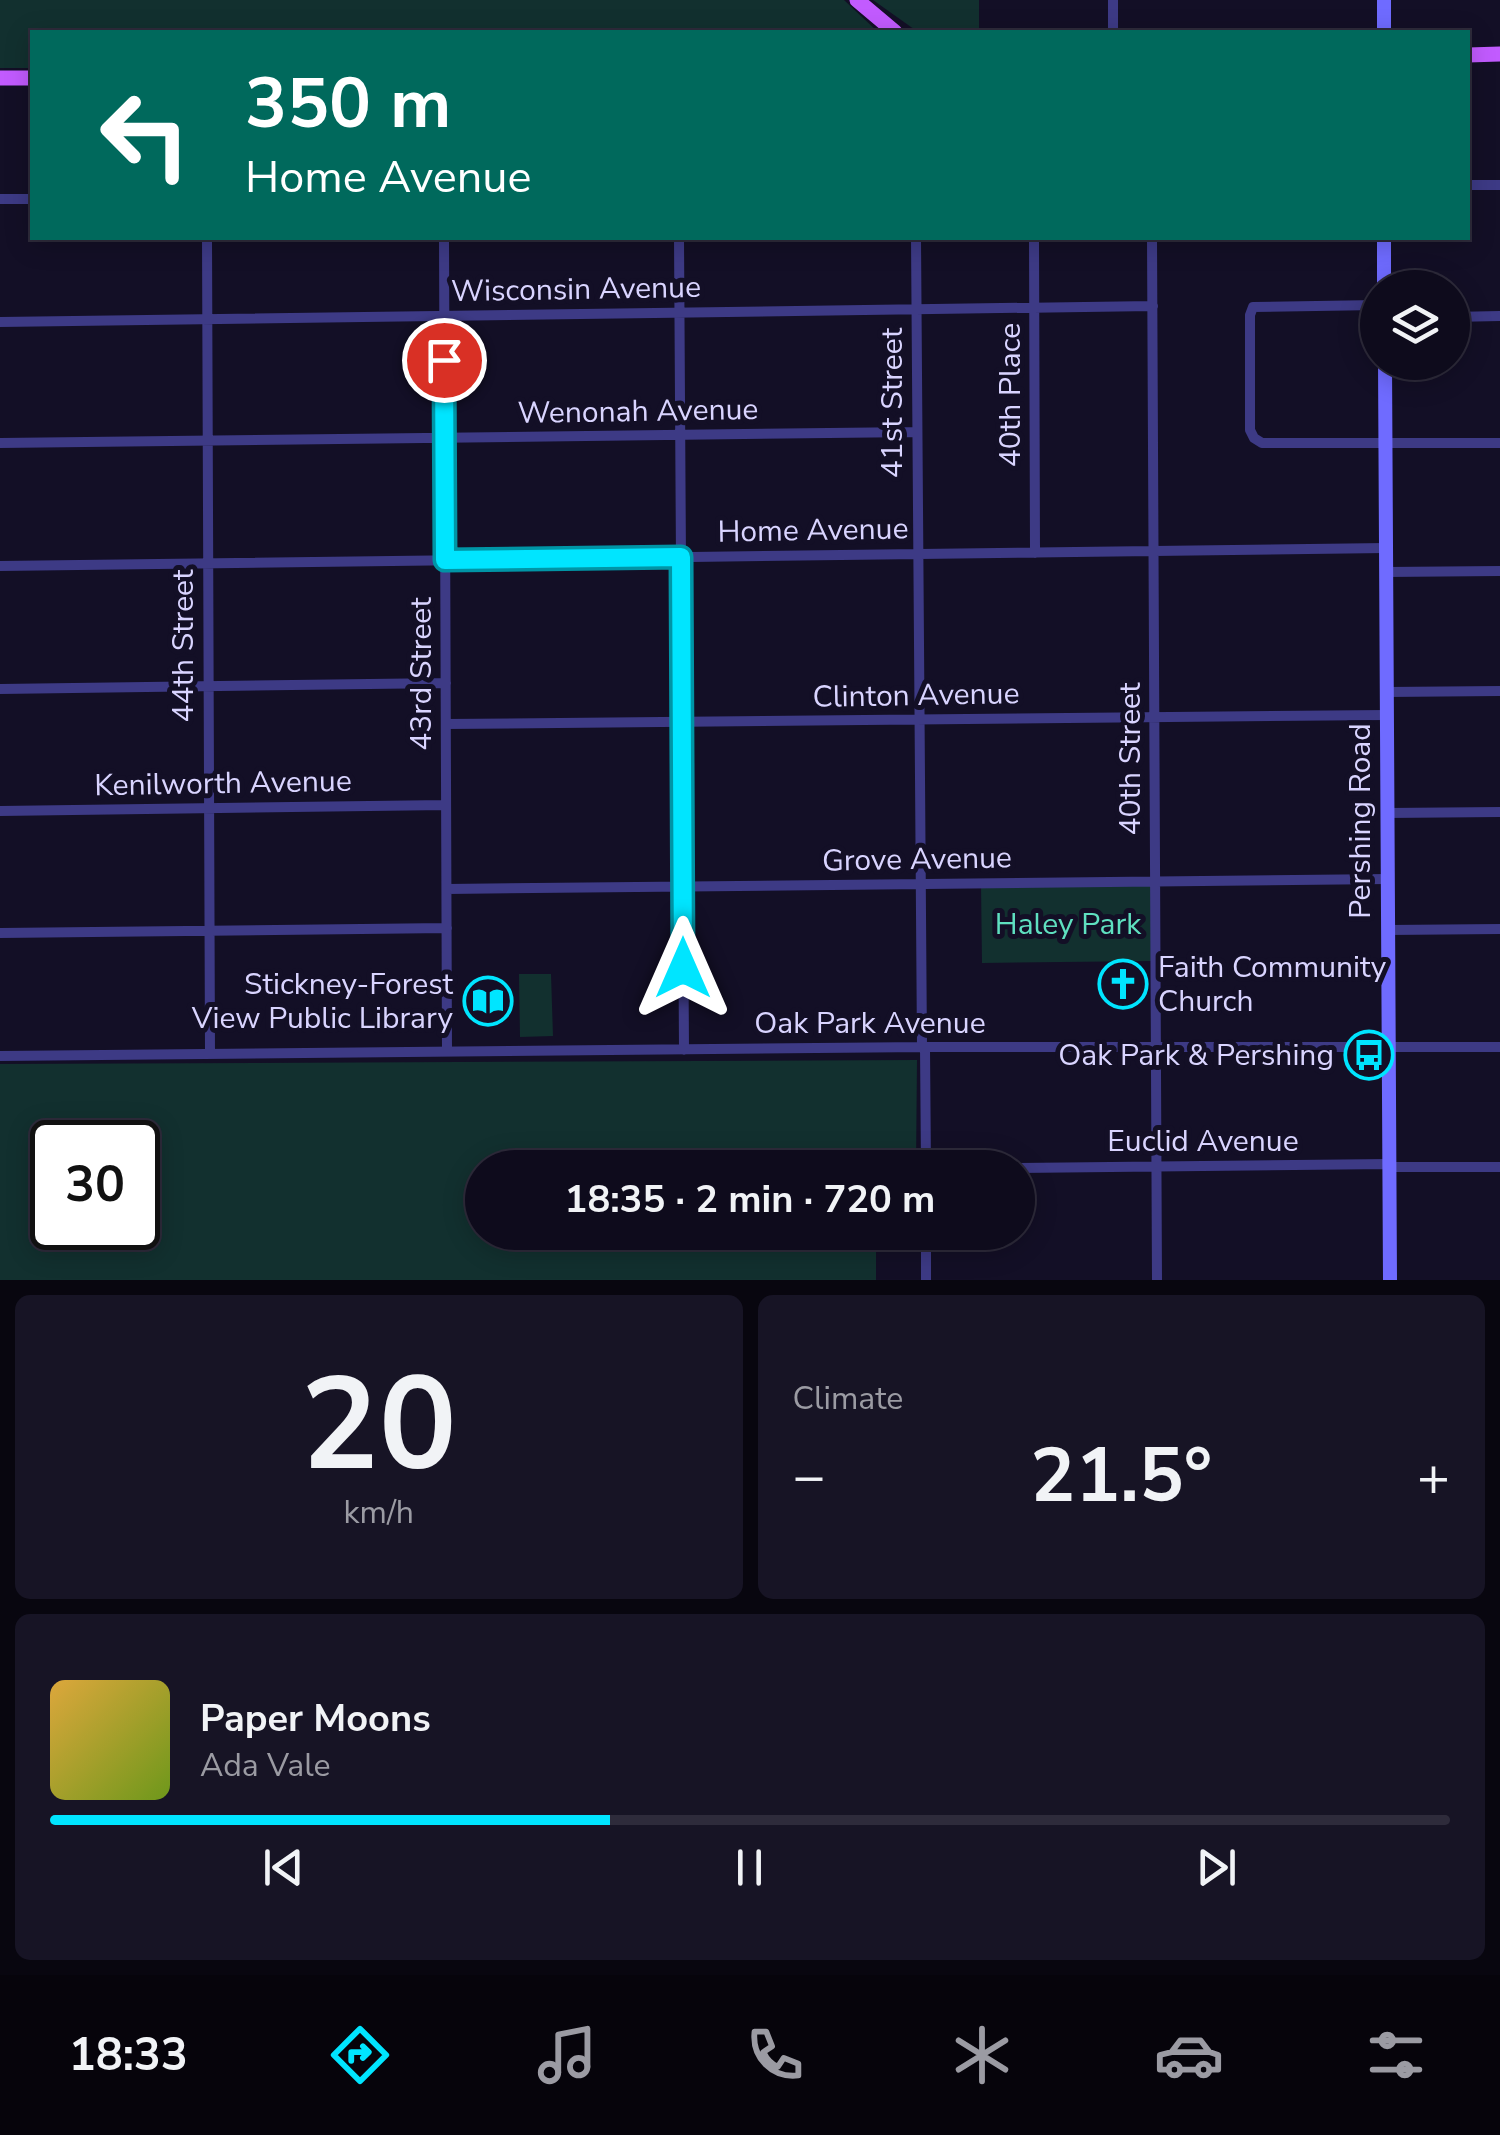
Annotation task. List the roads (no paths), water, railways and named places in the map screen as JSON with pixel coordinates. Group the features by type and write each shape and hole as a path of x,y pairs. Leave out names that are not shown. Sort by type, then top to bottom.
{"main road":[{"path":"858,0 890,30"},
{"path":"1384,0 1384,30"},
{"path":"1470,54 1500,54"},
{"path":"0,78 30,78"},
{"path":"1384,240 1384,270"},
{"name":"Pershing Road","path":"1385,380 1390,1280"}],"street":[{"path":"1113,0 1113,30"},
{"path":"1470,185 1500,184"},
{"path":"0,199 30,199"},
{"name":"44th Street","path":"206,240 210,1054"},
{"name":"43rd Street","path":"444,240 447,1051"},
{"path":"680,240 684,1050"},
{"name":"41st Street","path":"916,240 926,1150"},
{"name":"40th Place","path":"1034,240 1035,553"},
{"name":"40th Street","path":"1152,240 1157,1280"},
{"path":"1360,305 1253,307 1250,430 1254,438 1262,443 1500,442"},
{"name":"Wisconsin Avenue","path":"0,322 1152,306"},
{"path":"1470,317 1500,316"},
{"name":"Wenonah Avenue","path":"0,443 917,432"},
{"name":"Home Avenue","path":"0,566 1386,548"},
{"path":"1386,572 1500,570"},
{"path":"0,688 446,684"},
{"path":"1386,692 1500,691"},
{"name":"Clinton Avenue","path":"446,724 1387,714"},
{"name":"Kenilworth Avenue","path":"0,810 446,806"},
{"path":"1387,813 1500,812"},
{"name":"Grove Avenue","path":"446,889 1388,879"},
{"path":"0,932 446,928"},
{"path":"1388,930 1500,929"},
{"name":"Oak Park Avenue","path":"0,1056 1500,1047"},
{"name":"Euclid Avenue","path":"1035,1168 1500,1166"},
{"path":"926,1250 926,1280"}],"place":[{"name":"Faith Community Church","path":"1123,984"},
{"name":"Stickney-Forest View Public Library","path":"488,1001"},
{"name":"Oak Park & Pershing","path":"1369,1055"}],"park label":[{"name":"Haley Park","path":"1068,924"}]}
